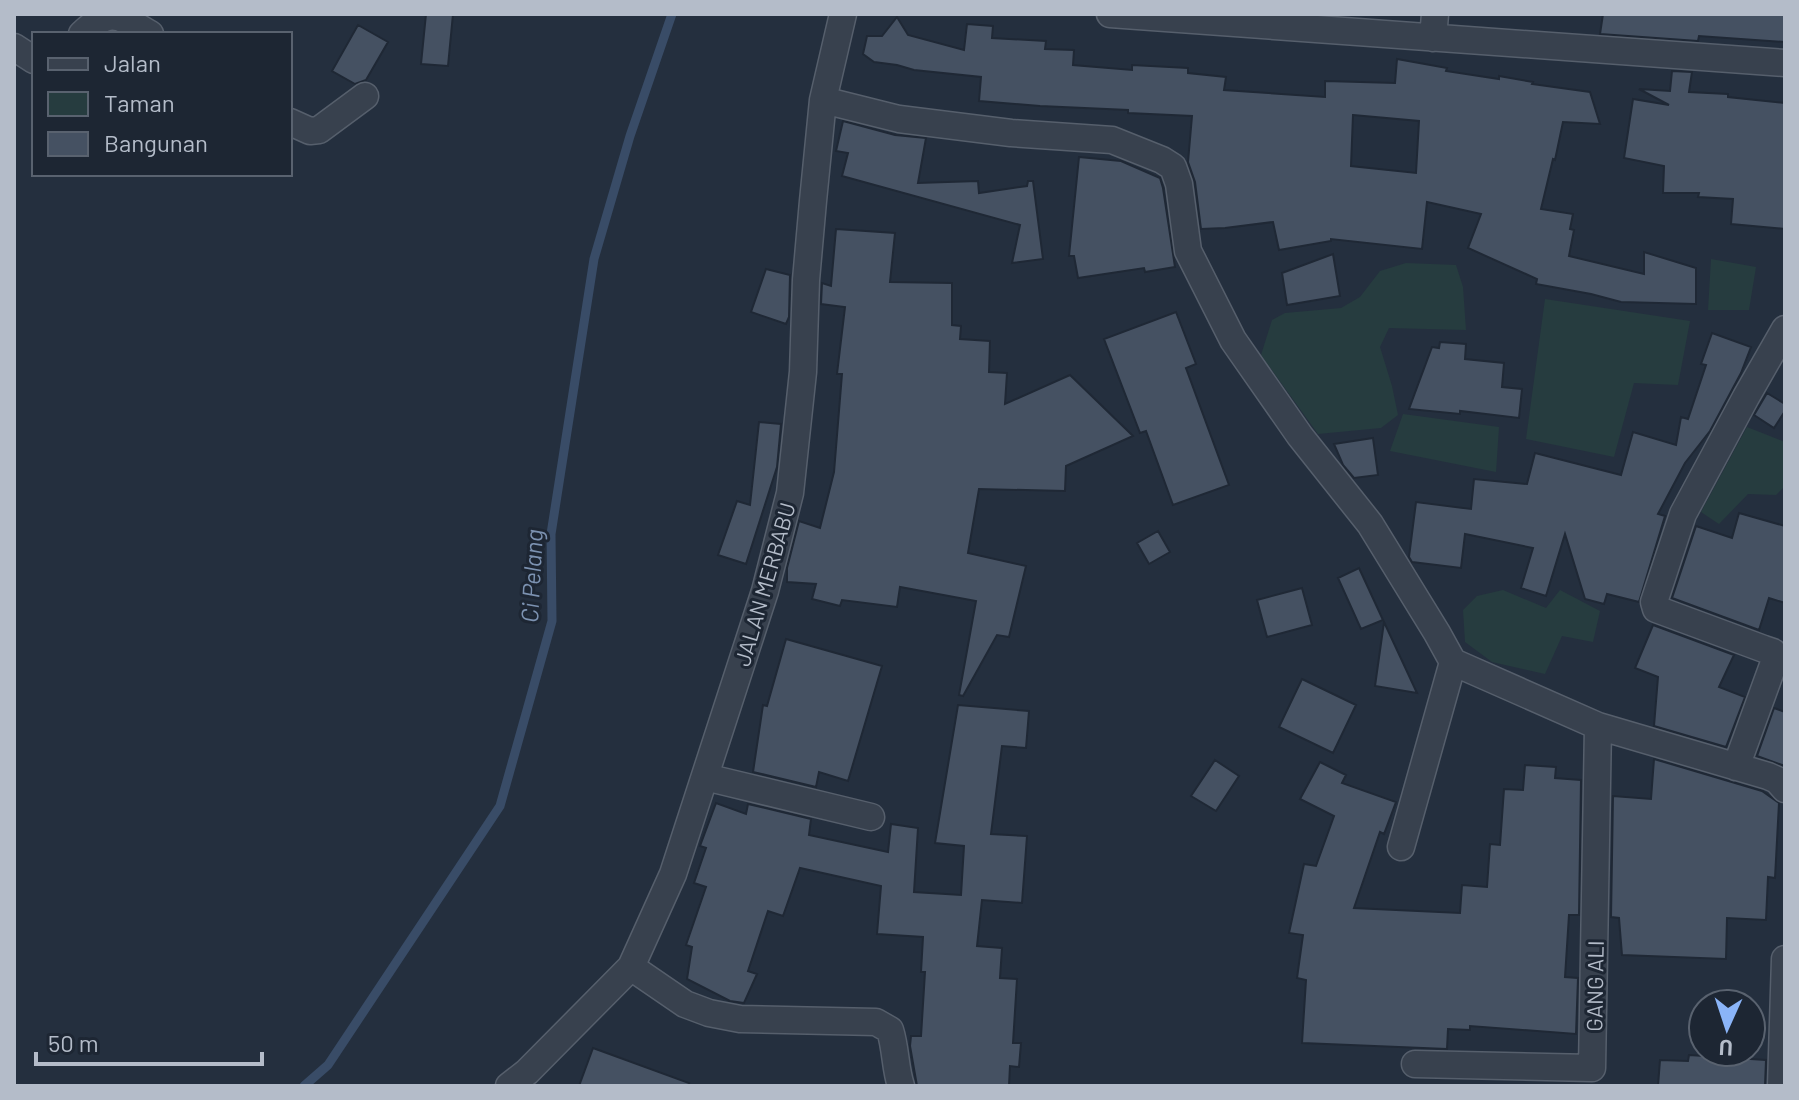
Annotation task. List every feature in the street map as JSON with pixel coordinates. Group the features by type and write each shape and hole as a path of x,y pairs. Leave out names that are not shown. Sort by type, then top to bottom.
{"street":[{"name":"JALAN MERBABU","path":"509,1086 527,1072 631,967 673,874 765,591 790,493 803,372 806,280 823,100 843,14"},
{"path":"1110,14 1434,26 1785,63"},
{"path":"84,32 98,20 115,16 147,32"},
{"path":"14,47 32,59"},
{"path":"292,123 310,131 319,130 365,96"},
{"path":"823,100 899,119 1011,133 1112,140 1173,167 1179,184 1188,251 1233,340 1300,436 1370,524 1453,662 1598,726 1777,780 1785,789"},
{"path":"1736,767 1776,657 1773,652 1656,609 1654,602 1683,514 1785,329"},
{"path":"1401,847 1453,662"},
{"name":"GANG ALI","path":"1415,1064 1592,1077 1598,726"},
{"path":"705,777 871,817"},
{"path":"1781,1086 1785,959"},
{"path":"631,967 685,1004 709,1013 740,1019 876,1022 890,1030 901,1086"}],"green space":[{"path":"1711,259 1756,267 1749,310 1708,310"},
{"path":"1406,263 1456,265 1463,287 1466,330 1389,328 1380,347 1398,415 1381,428 1318,434 1261,355 1272,320 1285,313 1341,308 1360,297 1380,271"},
{"path":"1545,299 1690,321 1678,385 1634,383 1614,457 1526,439"},
{"path":"1403,414 1499,427 1496,472 1390,451"},
{"path":"1747,427 1785,442 1785,486 1776,495 1748,494 1719,524 1701,512"},
{"path":"1503,590 1546,608 1560,590 1600,611 1593,642 1562,636 1545,674 1492,662 1465,642 1463,610 1477,596"}],"building":[{"path":"426,14 453,14 448,66 421,64"},
{"path":"1603,14 1785,14 1785,42 1699,36 1698,41 1600,34"},
{"path":"897,17 908,35 964,50 967,24 993,26 992,38 1046,41 1045,49 1074,50 1073,65 1132,70 1132,65 1188,68 1188,73 1226,77 1224,90 1325,97 1325,81 1395,83 1397,59 1447,68 1446,71 1499,79 1499,76 1590,92 1600,124 1563,122 1541,209 1573,214 1570,229 1574,230 1569,256 1644,274 1644,252 1696,268 1696,304 1621,302 1536,284 1537,279 1468,248 1481,214 1427,202 1422,249 1331,239 1279,250 1273,222 1201,229 1195,182 1188,162 1192,116 979,101 981,77 914,70 874,62 863,54 867,36 882,36","holes":["1353,115 1419,121 1416,173 1351,166"]},
{"path":"358,25 388,42 366,80 355,84 332,71"},
{"path":"1672,71 1692,72 1689,92 1728,94 1728,97 1785,103 1785,229 1731,224 1733,199 1698,197 1699,193 1663,193 1664,166 1624,158 1633,99 1669,105 1639,89 1670,91"},
{"path":"843,121 895,135 926,138 918,183 978,181 979,193 1027,186 1028,181 1033,181 1043,259 1012,263 1020,225 842,176 848,153 836,151"},
{"path":"1079,157 1121,161 1160,178 1175,267 1145,272 1144,268 1078,278 1074,256 1069,256"},
{"path":"836,229 895,233 890,282 952,283 952,325 961,326 960,339 990,341 989,372 1007,373 1005,404 1070,375 1133,436 1066,466 1065,491 979,489 968,553 1026,566 1009,637 997,635 963,696 959,695 976,601 900,587 897,607 842,600 840,606 812,599 816,584 787,582 787,568 799,521 820,528 834,472 842,374 837,374 845,307 821,304 822,283 831,286"},
{"path":"1333,254 1340,296 1287,305 1282,273"},
{"path":"766,269 790,275 789,317 786,324 751,312"},
{"path":"1176,312 1196,364 1186,368 1229,485 1173,505 1146,431 1140,433 1104,339"},
{"path":"1712,333 1751,347 1741,373 1710,431 1685,463 1658,514 1665,516 1639,602 1607,594 1604,604 1585,599 1565,534 1546,596 1521,588 1533,548 1465,534 1461,568 1412,562 1409,557 1416,502 1471,509 1474,479 1527,484 1535,453 1621,475 1633,432 1676,445 1681,417 1688,419 1706,365 1701,364"},
{"path":"1440,342 1466,344 1465,359 1504,363 1502,387 1522,389 1519,418 1409,409 1432,347 1439,348"},
{"path":"1767,393 1785,404 1785,411 1774,428 1754,415"},
{"path":"759,422 781,424 777,467 746,564 718,555 737,501 750,505"},
{"path":"1373,438 1378,475 1354,478 1343,465 1334,444"},
{"path":"1739,513 1785,526 1785,603 1769,598 1759,630 1672,598 1696,526 1732,538"},
{"path":"1158,531 1170,552 1149,564 1137,543"},
{"path":"1359,568 1383,620 1361,629 1338,578"},
{"path":"1302,588 1312,625 1267,637 1257,600"},
{"path":"1384,622 1417,693 1375,686"},
{"path":"1653,625 1734,655 1719,687 1745,697 1726,747 1654,726 1658,677 1635,668"},
{"path":"786,639 882,666 848,781 819,772 816,787 753,772 763,705 767,706"},
{"path":"1302,679 1356,705 1333,753 1279,727"},
{"path":"958,705 1029,711 1026,748 1002,746 991,834 1027,836 1022,903 982,900 977,946 1002,948 1000,978 1017,979 1013,1043 1021,1043 1019,1067 1010,1066 1009,1086 917,1086 910,1046 911,1036 921,1036 925,972 921,972 923,937 877,934 881,886 800,868 783,916 768,911 748,971 757,974 744,1003 730,1001 687,979 692,947 686,945 706,887 694,883 706,848 700,846 716,803 746,814 748,804 811,819 809,835 888,852 891,824 918,828 914,892 961,895 964,846 935,843"},
{"path":"1774,708 1785,712 1785,766 1757,756"},
{"path":"1654,759 1762,791 1779,803 1775,878 1768,877 1766,920 1727,918 1726,959 1622,955 1619,918 1611,917 1613,796 1651,799"},
{"path":"1215,760 1239,776 1216,811 1191,796"},
{"path":"1320,762 1346,775 1342,783 1396,802 1384,834 1380,832 1354,908 1460,913 1462,885 1487,887 1490,844 1500,845 1504,789 1523,790 1525,765 1556,767 1555,778 1581,780 1579,915 1569,915 1565,977 1578,978 1576,1034 1470,1026 1470,1030 1448,1029 1447,1049 1302,1043 1306,980 1297,978 1303,935 1289,933 1304,864 1316,866 1334,816 1300,799"},
{"path":"593,1048 689,1083 688,1086 579,1086"},
{"path":"1660,1060 1687,1061 1687,1068 1766,1068 1765,1086 1658,1086"}],"waterway":[{"name":"Ci Pelang","path":"304,1086 328,1065 500,806 552,621 551,534 594,259 630,136 672,14"}]}
